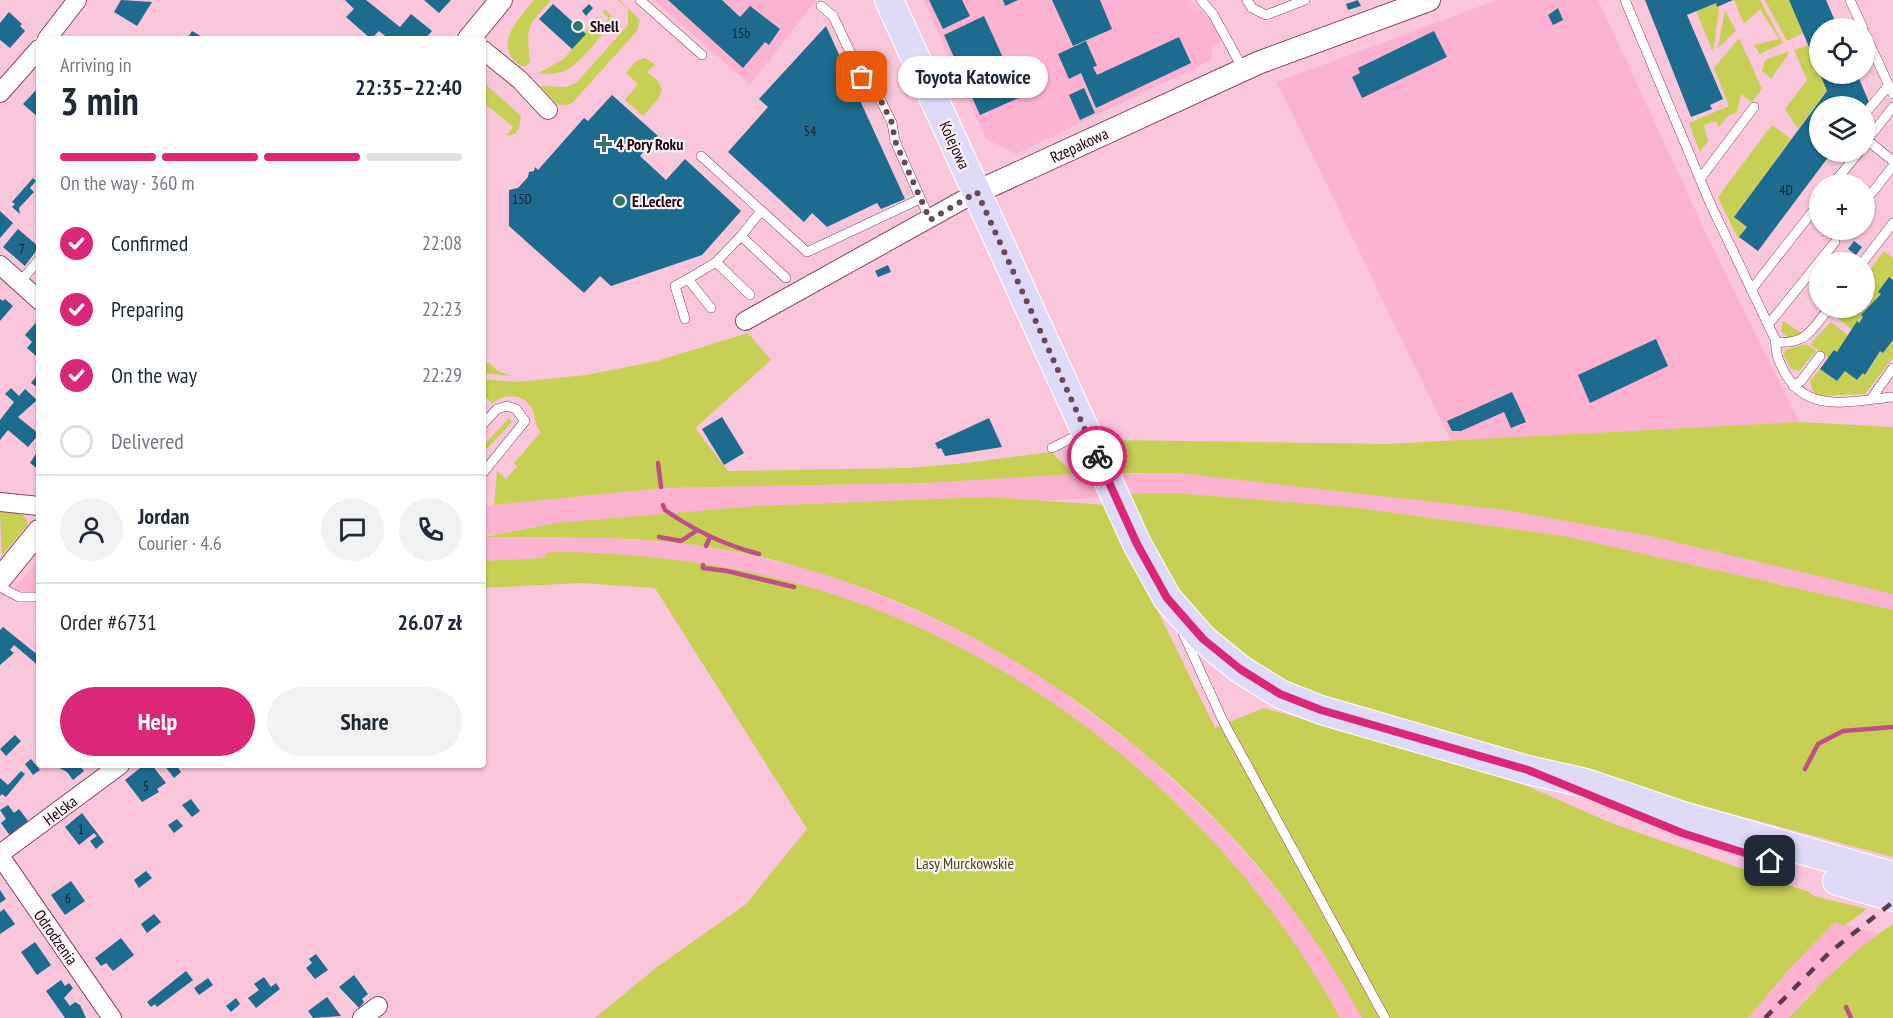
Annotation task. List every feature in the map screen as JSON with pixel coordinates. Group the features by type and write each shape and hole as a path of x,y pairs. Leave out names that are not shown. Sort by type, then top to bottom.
{"main road":[{"name":"Kolejowa","path":"889,0 1137,544 1167,598 1203,639 1240,669 1280,694 1321,710 1528,770"},
{"path":"1528,770 1586,783 1693,819 1893,876"},
{"path":"1528,770 1714,844 1893,897"}],"street":[{"path":"49,36 77,0"},
{"path":"472,36 501,0"},
{"name":"Rzepakowa","path":"745,321 977,192 1243,69 1429,0"},
{"path":"0,93 36,52"},
{"path":"486,52 520,80 548,110"},
{"path":"0,266 36,297"},
{"path":"0,502 36,506"},
{"path":"0,579 36,535"},
{"name":"Helska","path":"0,855 116,768"},
{"name":"Odrodzenia","path":"0,855 112,1018"},
{"path":"362,1018 378,1006"}],"lane":[{"path":"640,0 702,55"},
{"path":"1201,0 1213,14 1243,69"},
{"path":"1247,0 1252,8 1266,15 1305,0"},
{"path":"1625,0 1700,179 1768,325 1775,342 1777,356 1793,386 1818,401 1893,397"},
{"path":"1850,0 1858,18"},
{"path":"821,6 833,16 862,77 878,95 892,123 895,141 930,220"},
{"path":"1875,54 1893,94"},
{"path":"1875,102 1889,85"},
{"path":"1700,179 1754,107"},
{"path":"1875,130 1893,107"},
{"path":"1875,148 1893,161"},
{"path":"701,156 807,252 920,199"},
{"path":"1841,174 1851,162"},
{"path":"1875,189 1893,166"},
{"path":"685,319 675,286 716,262 761,211"},
{"path":"1751,290 1809,216"},
{"path":"1871,252 1893,223"},
{"path":"741,236 786,278"},
{"path":"1768,325 1835,242"},
{"path":"716,262 750,295"},
{"path":"19,283 36,263"},
{"path":"688,279 711,308"},
{"path":"1775,342 1789,343 1804,338 1821,318"},
{"path":"1793,386 1801,381 1820,356"},
{"path":"1871,399 1893,368"},
{"path":"486,421 498,410 507,406 516,409 525,421 486,468"},
{"path":"1052,448 1086,431"},
{"path":"0,586 19,597 36,597"},
{"path":"1167,598 1223,722 1385,1018"}],"shaded area":[{"path":"654,0 816,0 750,85"},
{"path":"924,0 1190,0 1212,21 1221,41 1212,47 1211,60 1016,154 986,139"},
{"path":"1497,0 1598,0 1712,246 1799,422 1451,441 1277,82"},
{"path":"1178,473 1505,510 1650,536 1893,594 1893,610 1564,536 1350,507 1175,493 1041,501 987,497 756,506 555,523 486,535 486,506 663,488 925,483 1074,474"},
{"path":"556,535 669,542 727,550 807,569 850,583 930,617 991,647 1047,681 1143,752 1225,830 1305,923 1342,981 1362,1018 1340,1018 1288,934 1172,799 1092,732 873,609 800,585 696,562 546,558 486,561 486,537"},
{"path":"36,563 36,593 13,590"},
{"path":"1835,922 1878,934 1813,991 1789,1018 1748,1018 1790,968"}],"green space":[{"path":"534,0 551,0 530,27 528,40 530,62 526,66 521,66 512,58 508,50 508,42 515,24"},
{"path":"617,0 619,0 640,20 637,31 573,102 568,105 557,104 540,86 566,87 576,83 628,25 628,9"},
{"path":"1734,0 1760,0 1783,43 1760,54 1754,45 1779,39 1760,9 1744,24"},
{"path":"1765,0 1789,0 1803,33 1787,41"},
{"path":"1716,3 1719,10 1713,52 1696,11"},
{"path":"605,9 611,16 609,22 594,45 581,59 562,72 538,73 564,59 597,17 605,24 609,18 602,12"},
{"path":"1725,10 1736,31 1718,48"},
{"path":"1739,38 1762,89 1752,102 1741,94 1737,112 1728,116 1719,127 1716,121 1704,125 1708,141 1700,152 1689,123 1729,106 1714,68"},
{"path":"1808,45 1809,84 1824,84 1827,91 1823,96 1809,96 1809,115 1798,129 1785,109 1807,80 1794,50"},
{"path":"1789,53 1771,79 1762,71 1765,60"},
{"path":"644,58 655,64 647,72 658,81 662,90 658,99 643,116 625,100 638,84 626,73 636,61"},
{"path":"486,85 521,116 519,128 515,134 506,136 513,127 486,104"},
{"path":"1772,125 1791,139 1734,217 1747,227 1738,239 1718,197"},
{"path":"1884,251 1893,258 1893,278 1889,278 1875,300 1875,263"},
{"path":"1837,318 1862,318 1851,329"},
{"path":"1783,321 1802,333 1787,337 1781,331"},
{"path":"1831,322 1849,336 1837,352 1829,358 1810,344"},
{"path":"748,333 771,360 695,428 728,471 908,468 1051,452 1074,474 925,483 663,488 494,505 497,471 506,479 517,467 514,463 541,432 536,425 530,405 520,398 509,396 492,403 486,397 486,379 516,382 586,375 657,361"},
{"path":"1893,340 1893,358 1865,394 1818,396 1813,391 1810,381 1820,369 1837,381 1845,371 1858,380 1863,373 1866,375 1880,351 1883,353"},
{"path":"1806,344 1816,351 1799,371 1791,369 1784,356 1785,350"},
{"path":"488,362 498,371 512,376 486,373"},
{"path":"509,418 512,422 486,450 486,443"},
{"path":"1799,422 1893,427 1893,594 1650,536 1505,510 1178,473 1115,473 1098,434 1108,440 1387,444"},
{"path":"1175,493 1350,507 1564,536 1893,610 1893,857 1407,727 1285,681 1238,651 1213,630 1174,587 1125,494"},
{"path":"987,497 1106,505 1215,728 1264,708 1464,764 1527,786 1611,823 1809,892 1814,896 1867,909 1844,926 1835,922 1790,968 1748,1018 1362,1018 1310,933 1247,854 1175,781 1096,715 1009,658 918,611 824,574 727,550 636,539 486,537 555,523 756,506"},
{"path":"0,512 23,514 28,524 2,556"},
{"name":"Lasy Murckowskie","path":"546,553 598,553 678,560 796,583 872,608 944,640 1014,678 1080,722 1142,772 1200,827 1252,887 1299,951 1340,1018 595,1018 657,967 745,905 807,829 655,588 581,583 486,588 486,561 545,558"},
{"path":"1893,924 1893,1018 1789,1018 1838,968"}],"building":[{"path":"121,0 152,2 137,26 114,12"},
{"path":"345,0 366,0 400,27 411,14 432,31 428,36 385,36 379,31 374,36 368,36 346,17 354,9"},
{"path":"424,0 451,0 439,13"},
{"path":"668,0 722,0 740,17 750,6 780,29 769,45 765,42 743,68"},
{"path":"929,0 962,0 970,16 943,29"},
{"path":"1003,0 1018,0 1005,6"},
{"path":"1052,0 1100,0 1112,29 1073,46"},
{"path":"1358,0 1361,6 1348,10 1346,4"},
{"path":"1645,0 1733,0 1717,7 1716,3 1687,15 1723,99 1710,105 1712,109 1691,117"},
{"path":"1789,0 1826,0 1834,18 1809,18 1809,47"},
{"path":"553,4 586,34 572,49 539,19"},
{"path":"589,4 593,8 586,16 582,11"},
{"path":"1558,8 1563,20 1553,25 1548,15"},
{"path":"9,12 22,24 20,26 25,31 10,48 0,40 0,23"},
{"path":"984,16 1021,97 980,115 944,35"},
{"path":"826,26 905,199 881,209 877,203 827,227 812,213 804,222 728,152 768,107 759,99"},
{"path":"192,31 201,36 189,36"},
{"path":"1434,31 1447,57 1362,98 1352,77 1360,73 1358,68"},
{"path":"1179,37 1191,63 1096,108 1081,73 1069,79 1058,54 1086,41 1097,66 1093,67 1097,75"},
{"path":"1824,84 1861,84 1866,96 1823,96 1827,91"},
{"path":"1084,88 1095,113 1080,120 1069,95"},
{"path":"36,90 36,115 23,104"},
{"name":"E.Leclerc","path":"612,95 658,136 640,156 666,180 685,159 741,211 702,255 611,286 600,276 584,293 509,226 509,190 518,188 535,167 538,170 584,118 588,121"},
{"path":"1809,115 1809,162 1825,162 1816,174 1809,174 1809,183 1758,251 1739,237 1747,227 1734,217"},
{"path":"33,178 36,181 30,188 34,192 19,208 20,214 12,207 15,204 12,202"},
{"path":"0,211 13,223 0,238"},
{"path":"18,229 36,244 36,251 25,266 3,247"},
{"path":"1854,241 1862,247 1858,252 1848,249"},
{"path":"888,265 891,272 878,277 875,271"},
{"path":"1889,277 1893,280 1893,340 1883,353 1880,351 1865,375 1863,373 1857,380 1845,371 1837,381 1820,369 1834,350 1837,352 1857,321 1859,323 1862,318 1875,318 1875,300 1881,294 1878,292"},
{"path":"0,299 3,301 5,299 13,306 0,321"},
{"path":"36,322 36,356 27,348 32,342 25,335"},
{"path":"1656,339 1668,366 1590,403 1578,375"},
{"path":"36,377 36,387 31,383"},
{"path":"11,388 19,396 25,389 36,399 18,417 36,432 36,438 28,447 8,430 0,440 0,420 14,402 5,394"},
{"path":"1512,392 1526,422 1511,428 1504,412 1461,431 1452,431 1447,421"},
{"path":"722,417 744,453 724,465 702,429"},
{"path":"989,418 1002,447 945,456 941,448 938,449 935,443"},
{"path":"36,454 36,468 30,463"},
{"path":"3,627 36,654 36,663 14,645 10,650 14,653 0,665 0,630"},
{"path":"15,735 21,741 6,756 0,749"},
{"path":"31,759 36,768 40,770 33,775 25,764"},
{"path":"60,768 82,768 84,771 73,780 67,772"},
{"path":"140,768 154,768 166,783 157,789 159,792 142,802 125,780"},
{"path":"166,768 178,768 181,772 174,778"},
{"path":"21,771 25,774 6,797 2,794 0,796 0,778 8,785"},
{"path":"191,799 200,811 192,817 182,805"},
{"path":"8,805 14,813 19,809 32,826 13,840 1,823 6,819 0,810"},
{"path":"82,813 104,842 96,849 90,841 97,836 94,833 79,845 65,827"},
{"path":"177,819 183,826 174,833 168,825"},
{"path":"146,871 152,878 139,888 134,880"},
{"path":"71,881 85,901 65,915 51,895"},
{"path":"0,890 6,899 0,903"},
{"path":"4,909 15,924 0,934 0,912"},
{"path":"154,914 161,922 147,933 141,924"},
{"path":"121,938 134,955 113,971 106,963 101,966 95,958"},
{"path":"35,942 51,965 37,975 21,952"},
{"path":"316,954 328,970 315,979 306,968 312,963 309,959"},
{"path":"186,971 193,980 157,1007 155,1004 151,1007 147,1002"},
{"path":"354,975 368,994 362,999 364,1002 359,1008 339,987"},
{"path":"264,977 271,987 276,983 280,989 256,1008 248,998 259,990 254,984"},
{"path":"208,978 213,985 199,995 194,988"},
{"path":"61,980 65,986 69,983 73,988 64,998 70,1006 75,1002 80,1005 86,1018 65,1018 46,991"},
{"path":"327,997 341,1016 313,1018 308,1011"},
{"path":"236,998 240,1004 231,1012 226,1006"}],"waterway":[{"path":"658,463 661,487"},
{"path":"663,505 665,510 699,531 722,542 759,554"},
{"path":"659,537 681,541 696,531"},
{"path":"706,546 710,537"},
{"path":"703,565 703,568 727,571 794,587"},
{"path":"1805,769 1818,744 1843,731 1893,727"},
{"path":"1846,1007 1851,1018"}],"railway":[{"path":"1765,1018 1830,952 1893,902"}],"way so far":[{"path":"862,77 878,95 892,123 895,141 930,220 977,192 1097,456"}],"place":[{"name":"Shell","path":"578,26"},
{"name":"Toyota Katowice","path":"862,77"},
{"name":"4 Pory Roku","path":"604,144"},
{"name":"E.Leclerc","path":"620,201"}],"route":[{"path":"1097,456 1137,544 1167,598 1203,639 1240,669 1280,694 1321,710 1528,770 1682,833 1770,861"}]}
